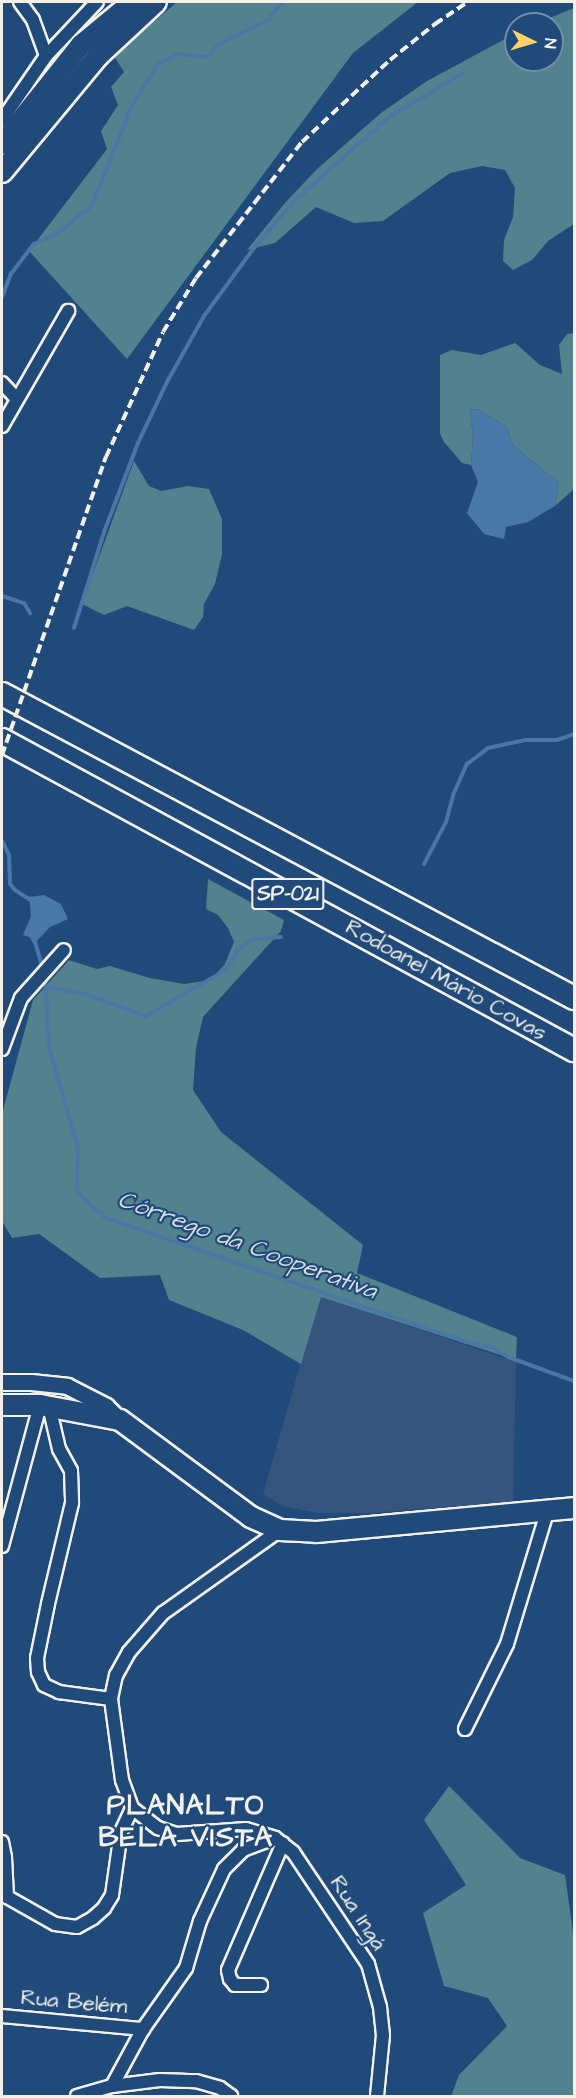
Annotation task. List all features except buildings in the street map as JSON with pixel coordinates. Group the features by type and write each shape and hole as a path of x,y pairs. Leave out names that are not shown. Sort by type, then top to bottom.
{"highway":[{"name":"Rodoanel Mário Covas","path":"2,694 574,998"},
{"name":"Rodoanel Mário Covas","path":"2,740 574,1050"}],"main road":[{"path":"2,144 81,45 133,2"},
{"path":"2,172 98,56 156,2"},
{"path":"2,1405 45,1406 120,1420 251,1517 280,1530 316,1532 574,1508"}],"street":[{"path":"20,2 33,20 46,56"},
{"path":"2,120 46,56 97,2"},
{"path":"2,426 15,398 68,310"},
{"path":"2,383 15,398"},
{"path":"2,1049 21,998 64,950"},
{"path":"2,1382 67,1386 106,1406 120,1420"},
{"path":"2,1546 45,1406"},
{"path":"45,1406 59,1449 70,1471 72,1503 37,1658 38,1672 44,1685 59,1692 111,1699"},
{"path":"465,1729 507,1644 548,1512 574,1514"},
{"path":"279,1840 246,1828 177,1834 158,1828 132,1808 122,1780 111,1699 116,1675 129,1652 163,1613 280,1530"},
{"path":"2,1842 5,1857 4,1896 55,1924 77,1927 93,1918 104,1908 112,1895 121,1832 132,1808"},
{"path":"261,1985 235,1985 230,1979 228,1970 279,1840"},
{"path":"112,2086 143,2029 186,1968 200,1921 224,1869 243,1851 279,1840"},
{"name":"Rua Ingá","path":"279,1840 293,1852 368,1964 380,2007 383,2035 377,2097"},
{"name":"Rua Belém","path":"2,2016 143,2029"},
{"path":"77,2097 112,2086 160,2080 196,2080 220,2088 231,2097"}],"shaded area":[{"path":"470,409 480,410 507,427 513,445 559,483 555,506 528,522 506,527 504,539 484,534 467,513 478,482 471,465 473,437"},
{"path":"44,895 61,904 68,919 50,927 34,944 29,937 23,935 31,916 29,897"},
{"path":"320,1296 516,1362 513,1502 371,1513 318,1513 282,1506 263,1494"}],"green space":[{"path":"177,2 418,2 353,53 127,359 29,251 107,149 101,131 118,105 111,87 124,72 114,56"},
{"path":"574,8 574,224 548,241 532,260 513,270 503,261 504,240 513,217 515,188 505,170 482,166 450,173 383,221 354,223 316,207 275,243 247,250 285,203 317,169 381,113 427,81 504,39 504,72 564,72 564,12"},
{"path":"574,333 574,489 555,506 559,483 513,445 507,427 480,410 470,409 473,437 471,465 462,463 444,442 440,434 440,355 452,350 481,355 515,343 540,365 562,374 559,345 567,334"},
{"path":"134,461 149,486 161,491 188,486 209,489 222,519 222,554 215,584 204,604 203,617 194,630 127,606 104,615 82,604"},
{"path":"208,879 284,920 281,931 203,1017 196,1048 193,1090 221,1132 363,1245 357,1273 517,1337 516,1360 321,1297 301,1364 243,1330 169,1300 160,1275 100,1278 39,1234 12,1238 2,1221 2,1114 33,1000 69,960 97,969 110,966 150,978 184,984 204,981 217,973 225,964 234,942 228,928 218,915 206,909"},
{"path":"449,1786 520,1858 565,1875 574,1940 574,2096 451,2096 459,2075 507,2026 488,1998 444,1986 423,1913 466,1885 424,1820"}],"waterway":[{"path":"2,297 11,274 34,244 59,233 92,205 131,108 157,65 177,54 207,57 219,44 268,20 282,2"},
{"path":"74,628 104,532 138,443 167,382 204,316 254,248 292,203 389,117 462,74"},
{"path":"2,596 24,603 30,613"},
{"path":"424,864 446,822 453,795 467,764 488,748 526,740 557,740 574,734"},
{"path":"2,841 9,855 10,884 32,901"},
{"path":"46,987 85,994 146,1016 226,970 239,948 254,939 281,937"},
{"path":"34,939 43,969"},
{"name":"Córrego da Cooperativa","path":"45,976 49,1047 78,1148 77,1189 84,1199 106,1218 464,1341 491,1347 508,1357 574,1381"}],"railway":[{"path":"2,755 106,457 163,332 196,278 302,142 390,60 435,24 468,2"}],"district":[{"name":"PLANALTO BELA VISTA","path":"186,1822"}]}
